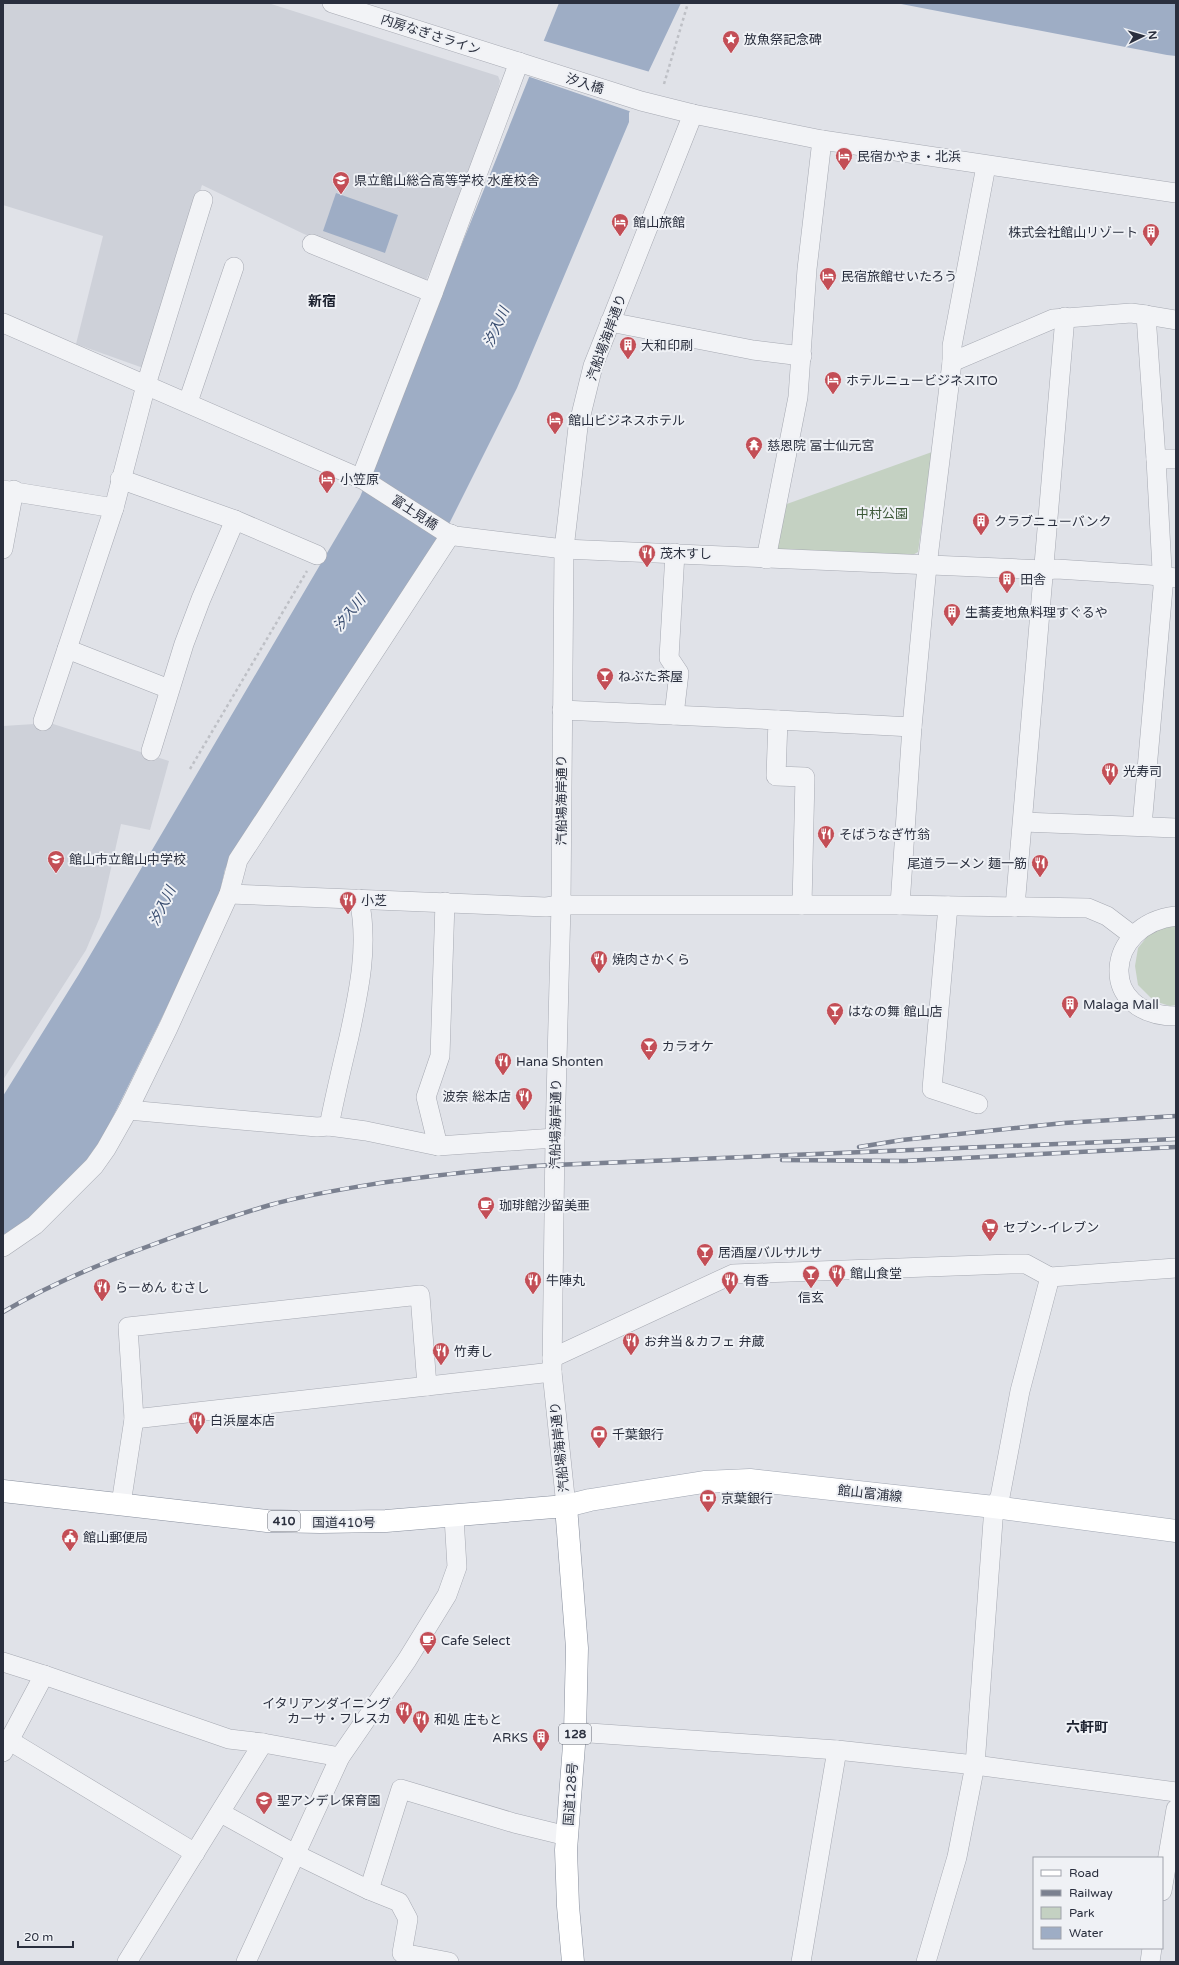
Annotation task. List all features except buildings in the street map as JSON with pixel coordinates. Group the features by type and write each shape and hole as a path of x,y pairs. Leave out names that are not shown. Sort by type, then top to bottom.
{"main road":[{"name":"館山富浦線","path":"566,1506 590,1500 704,1482 750,1480 994,1507 1176,1531"},
{"name":"国道410号","path":"3,1491 267,1521 386,1521 454,1517 566,1506"},
{"name":"国道128号","path":"566,1506 577,1648 575,1732 566,1850 568,1906 573,1962"}],"street":[{"name":"内房なぎさライン","path":"332,3 525,64"},
{"name":"汐入橋","path":"525,64 641,101 693,114 822,140 986,166 1176,193"},
{"path":"362,479 433,293 525,64"},
{"name":"汽船場海岸通り","path":"566,1506 552,1365 555,1138 561,905 564,549 578,427 593,366 693,114"},
{"path":"766,559 798,397 807,269 822,140"},
{"path":"900,905 912,727 927,566 952,362 952,346 986,166"},
{"path":"43,721 114,508 120,479 146,385 203,200"},
{"path":"312,244 433,293"},
{"path":"188,402 234,267"},
{"path":"952,362 1053,319 1131,313 1146,314 1176,320"},
{"path":"1142,826 1163,588 1169,578 1156,459 1146,314"},
{"path":"1015,907 1065,317"},
{"path":"610,322 753,350 802,356"},
{"name":"富士見橋","path":"3,323 188,402 362,479 448,533"},
{"path":"1156,459 1176,459"},
{"path":"120,479 235,520 317,555"},
{"path":"3,549 8,490 114,508"},
{"path":"150,751 169,689 201,598 235,520"},
{"path":"3,1247 34,1225 94,1166 128,1110 188,986 229,894 238,860 448,533 564,549 676,553 766,559 927,566 1044,570 1057,569 1169,578"},
{"path":"674,715 679,673 669,658 676,553"},
{"path":"67,649 169,689"},
{"path":"562,710 912,727"},
{"path":"778,720 776,776 805,777 802,905"},
{"path":"1023,822 1176,828"},
{"path":"229,894 359,898 546,907 561,905 900,905 1088,908 1107,916 1132,935"},
{"path":"329,1126 363,961 362,913 359,898"},
{"path":"438,1146 426,1097 440,1056 445,902"},
{"path":"948,906 932,1089 978,1104"},
{"path":"1176,916 1162,918 1132,935 1123,949 1120,960 1119,980 1123,992 1132,1001 1148,1012 1163,1016 1176,1016"},
{"path":"128,1110 317,1127 329,1126 366,1131 438,1146 555,1138"},
{"path":"134,1419 428,1386 552,1365 733,1274 1026,1264 1050,1277 1176,1268"},
{"path":"926,1962 958,1857 975,1765 994,1507 1000,1497 1020,1391 1050,1277"},
{"path":"121,1504 134,1419 128,1327 420,1295 428,1386"},
{"path":"246,1962 340,1757 411,1654 447,1595 457,1568 454,1517"},
{"path":"3,1662 44,1674 229,1739 263,1743 340,1757"},
{"path":"44,1674 7,1746 195,1853"},
{"path":"575,1732 837,1750 975,1765 1176,1792"},
{"path":"127,1962 221,1813 263,1743"},
{"path":"801,1962 837,1750"},
{"path":"369,1890 401,1789 514,1823 568,1836"},
{"path":"1163,1885 1176,1809"},
{"path":"221,1813 295,1854 369,1890 399,1902 408,1919 402,1953 449,1962"},
{"path":"1150,1962 1152,1949"}],"path":[{"path":"664,84 688,3"},
{"path":"190,769 317,555"}],"shaded area":[{"name":"県立館山総合高等学校 水産校舎","path":"3,3 268,3 498,76 500,81 499,86 464,185 440,251 425,282 390,270 304,234 202,185 162,307 146,369 76,344 103,236 3,205"},
{"name":"館山市立館山中学校","path":"50,723 169,761 150,830 121,824 100,917 86,950 3,1080 3,726"}],"green space":[{"name":"中村公園","path":"932,452 918,552 911,556 774,552 784,505"},
{"path":"1176,924 1176,1005 1170,1006 1154,1001 1138,985 1135,966 1138,948 1151,932"}],"water":[{"name":"汐入川","path":"559,3 681,3 629,113 629,122 517,388 442,538 225,869 220,892 169,1003 104,1135 74,1178 21,1226 3,1238 3,1096 79,974 360,497"},
{"path":"896,3 1176,3 1176,56 1167,55"},
{"path":"336,193 398,215 385,253 323,231"}],"pier":[{"path":"541,40 650,72 632,112 527,76"}],"railway":[{"path":"859,1147 902,1140 1064,1123 1176,1116"},
{"path":"3,1312 56,1284 93,1268 209,1224 283,1201 324,1192 380,1183 467,1172 554,1165 1176,1139"},
{"path":"782,1160 904,1161 1176,1147"}],"place":[{"name":"放魚祭記念碑","path":"731,54"},
{"name":"民宿かやま・北浜","path":"844,171"},
{"name":"県立館山総合高等学校 水産校舎","path":"341,195"},
{"name":"館山旅館","path":"620,237"},
{"name":"株式会社館山リゾート","path":"1151,247"},
{"name":"民宿旅館せいたろう","path":"828,291"},
{"name":"大和印刷","path":"628,360"},
{"name":"ホテルニュービジネスITO","path":"833,395"},
{"name":"館山ビジネスホテル","path":"555,435"},
{"name":"慈恩院 冨士仙元宮","path":"754,460"},
{"name":"小笠原","path":"327,494"},
{"name":"クラブニューバンク","path":"981,536"},
{"name":"茂木すし","path":"647,568"},
{"name":"田舎","path":"1007,594"},
{"name":"生蕎麦地魚料理すぐるや","path":"952,627"},
{"name":"ねぶた茶屋","path":"605,691"},
{"name":"光寿司","path":"1110,786"},
{"name":"そばうなぎ竹翁","path":"826,849"},
{"name":"館山市立館山中学校","path":"56,874"},
{"name":"尾道ラーメン 麺一筋","path":"1040,878"},
{"name":"小芝","path":"348,915"},
{"name":"焼肉さかくら","path":"599,974"},
{"name":"Malaga Mall","path":"1070,1019"},
{"name":"はなの舞 館山店","path":"835,1026"},
{"name":"カラオケ","path":"649,1061"},
{"name":"Hana Shonten","path":"503,1076"},
{"name":"波奈 総本店","path":"524,1111"},
{"name":"珈琲館沙留美亜","path":"486,1220"},
{"name":"セブン-イレブン","path":"990,1242"},
{"name":"居酒屋バルサルサ","path":"705,1267"},
{"name":"館山食堂","path":"837,1288"},
{"name":"信玄","path":"811,1289"},
{"name":"牛陣丸","path":"533,1295"},
{"name":"有香","path":"730,1295"},
{"name":"らーめん むさし","path":"102,1302"},
{"name":"お弁当＆カフェ 弁蔵","path":"631,1356"},
{"name":"竹寿し","path":"441,1366"},
{"name":"白浜屋本店","path":"197,1435"},
{"name":"千葉銀行","path":"599,1449"},
{"name":"京葉銀行","path":"708,1513"},
{"name":"館山郵便局","path":"70,1552"},
{"name":"Cafe Select","path":"428,1655"},
{"name":"イタリアンダイニング カーサ・フレスカ","path":"404,1725"},
{"name":"和処 庄もと","path":"421,1734"},
{"name":"ARKS","path":"541,1752"},
{"name":"聖アンデレ保育園","path":"264,1815"}],"district":[{"name":"新宿","path":"322,301"},
{"name":"六軒町","path":"1087,1727"}]}
